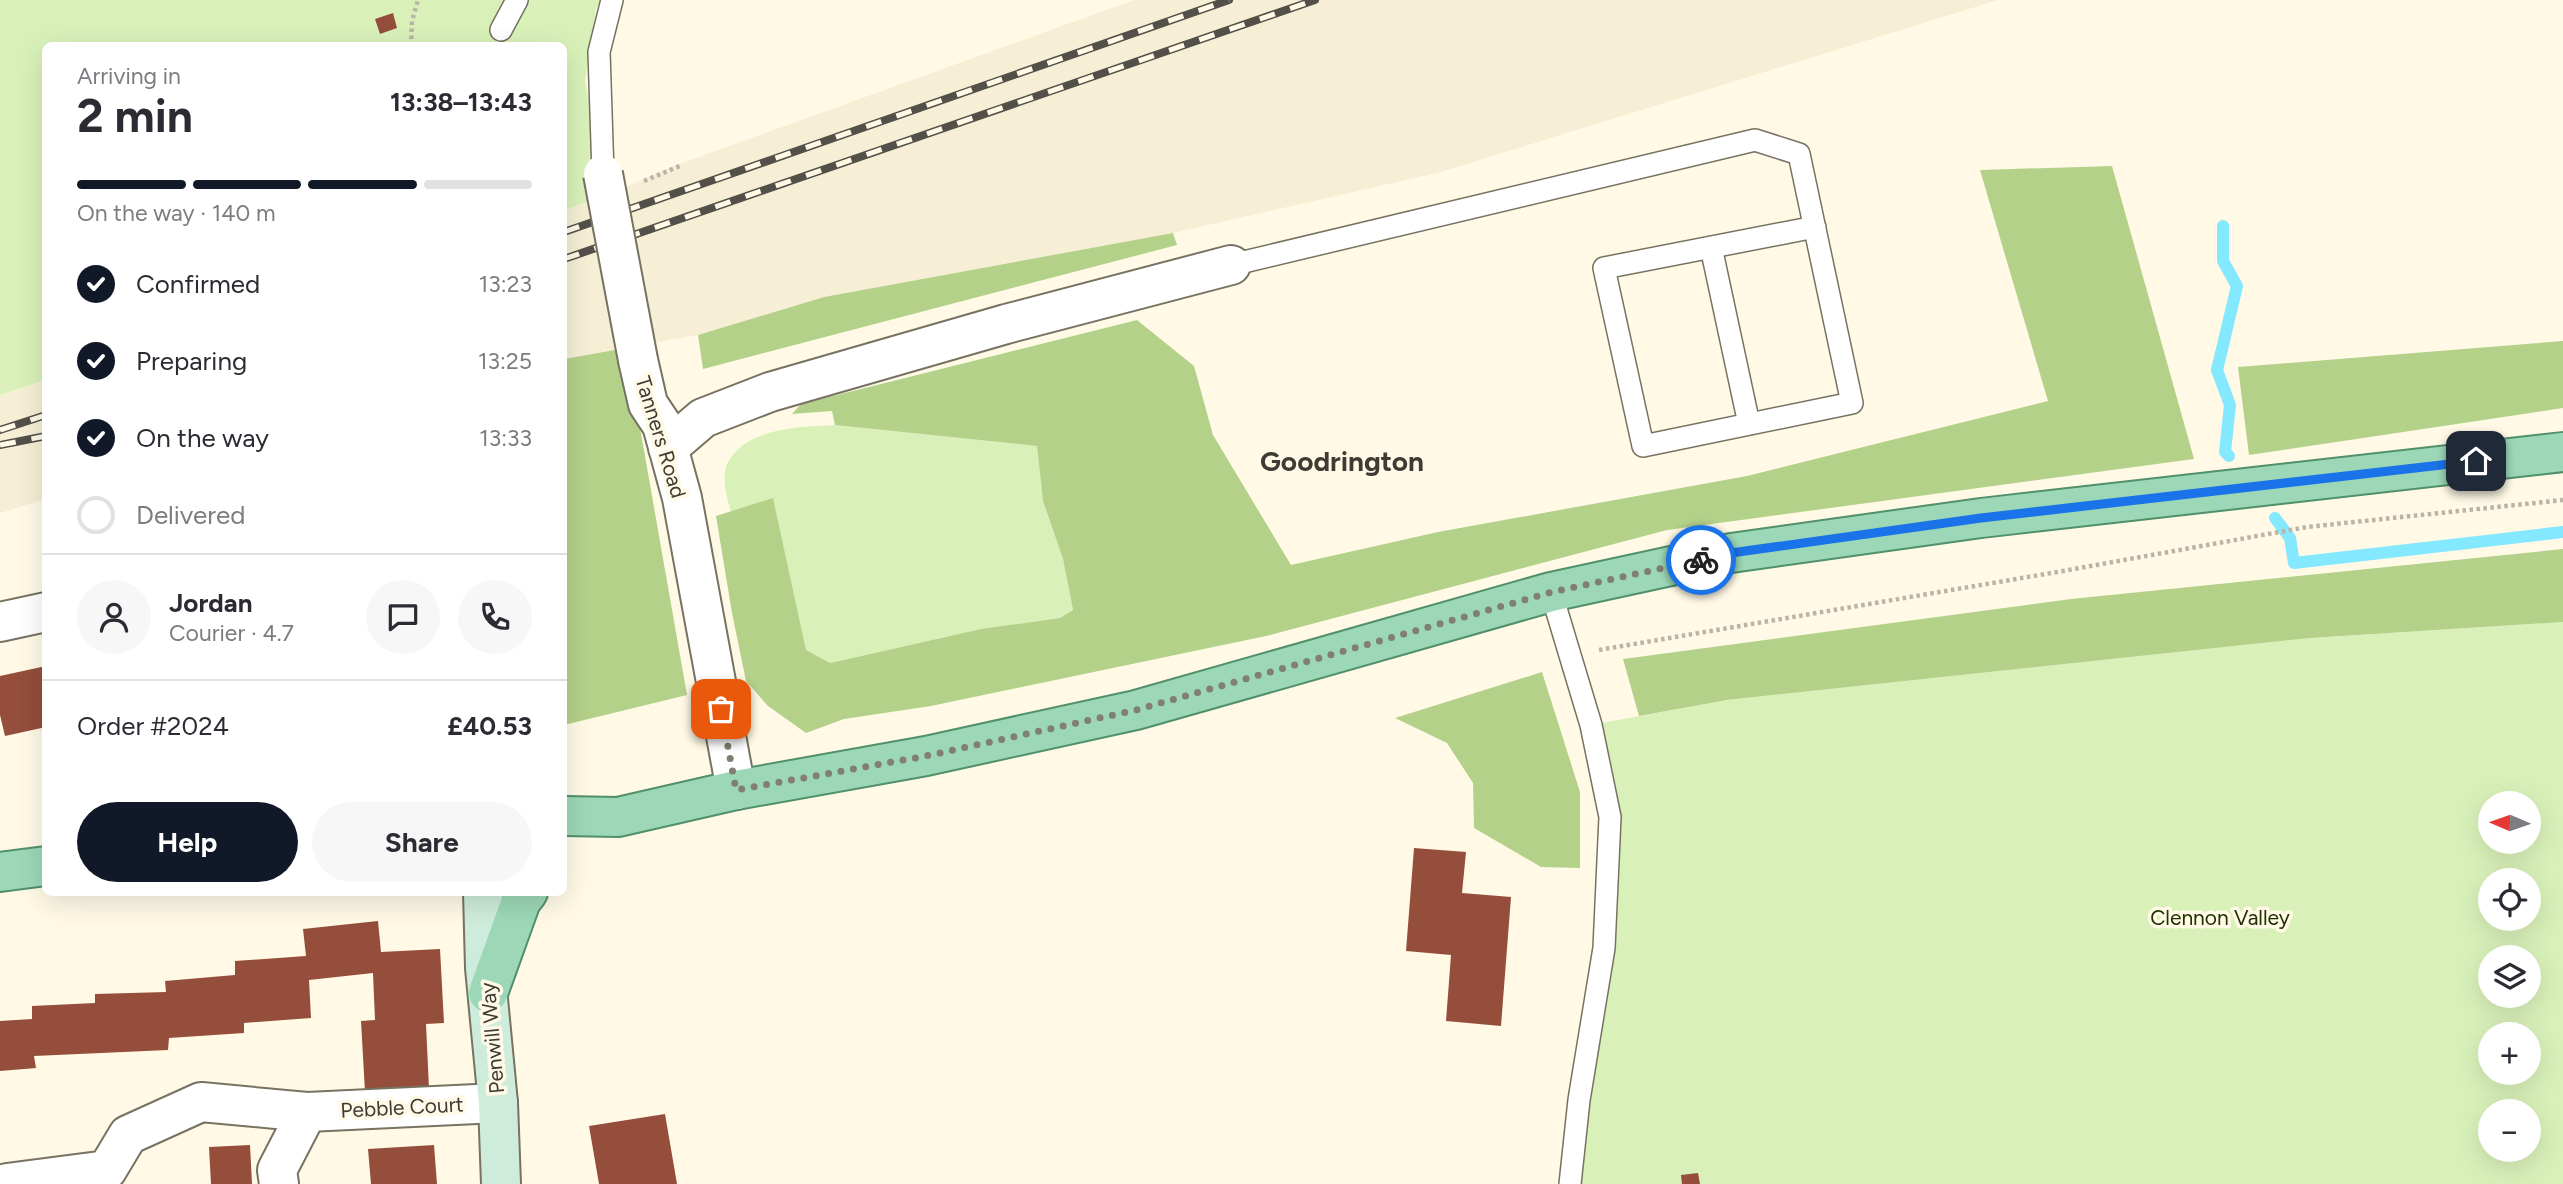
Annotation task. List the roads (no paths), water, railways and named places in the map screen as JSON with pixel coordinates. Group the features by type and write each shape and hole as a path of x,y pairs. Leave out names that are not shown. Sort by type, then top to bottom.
{"main road":[{"path":"567,842 618,817 736,790 926,756 1136,710 1552,592 1731,553 1981,518 2563,452"},
{"path":"567,816 618,817"},
{"path":"0,872 42,867"},
{"path":"488,993 525,896"}],"street":[{"name":"Tanners Road","path":"603,174 648,404 662,425 681,498 736,790"},
{"path":"668,448 703,418 770,392 1006,324 1231,265"},
{"path":"0,622 42,613"},
{"name":"Penwill Way","path":"483,896 501,1184"},
{"name":"Pebble Court","path":"7,1184 107,1170 128,1135 201,1102 307,1112 498,1103"},
{"path":"279,1184 278,1170 307,1112"}],"lane":[{"path":"501,30 517,0"},
{"name":"Tanners Road","path":"603,174 599,52 612,0"},
{"path":"1231,265 1755,140 1799,154 1815,227 1852,402 1643,446 1604,268 1815,227"},
{"path":"1711,247 1749,424"},
{"path":"1552,592 1591,725 1610,817 1604,948 1579,1100 1570,1184"}],"waterway":[{"path":"2223,226 2223,261 2237,286 2217,370 2230,405 2225,452 2229,456"},
{"path":"2275,518 2290,538 2294,563 2563,532"}],"railway":[{"path":"567,231 1229,0"},
{"path":"567,258 1315,0"},
{"path":"0,430 42,416"},
{"path":"0,445 42,437"}],"district":[{"name":"Goodrington","path":"1342,461"}],"park label":[{"name":"Clennon Valley","path":"2220,917"}]}
